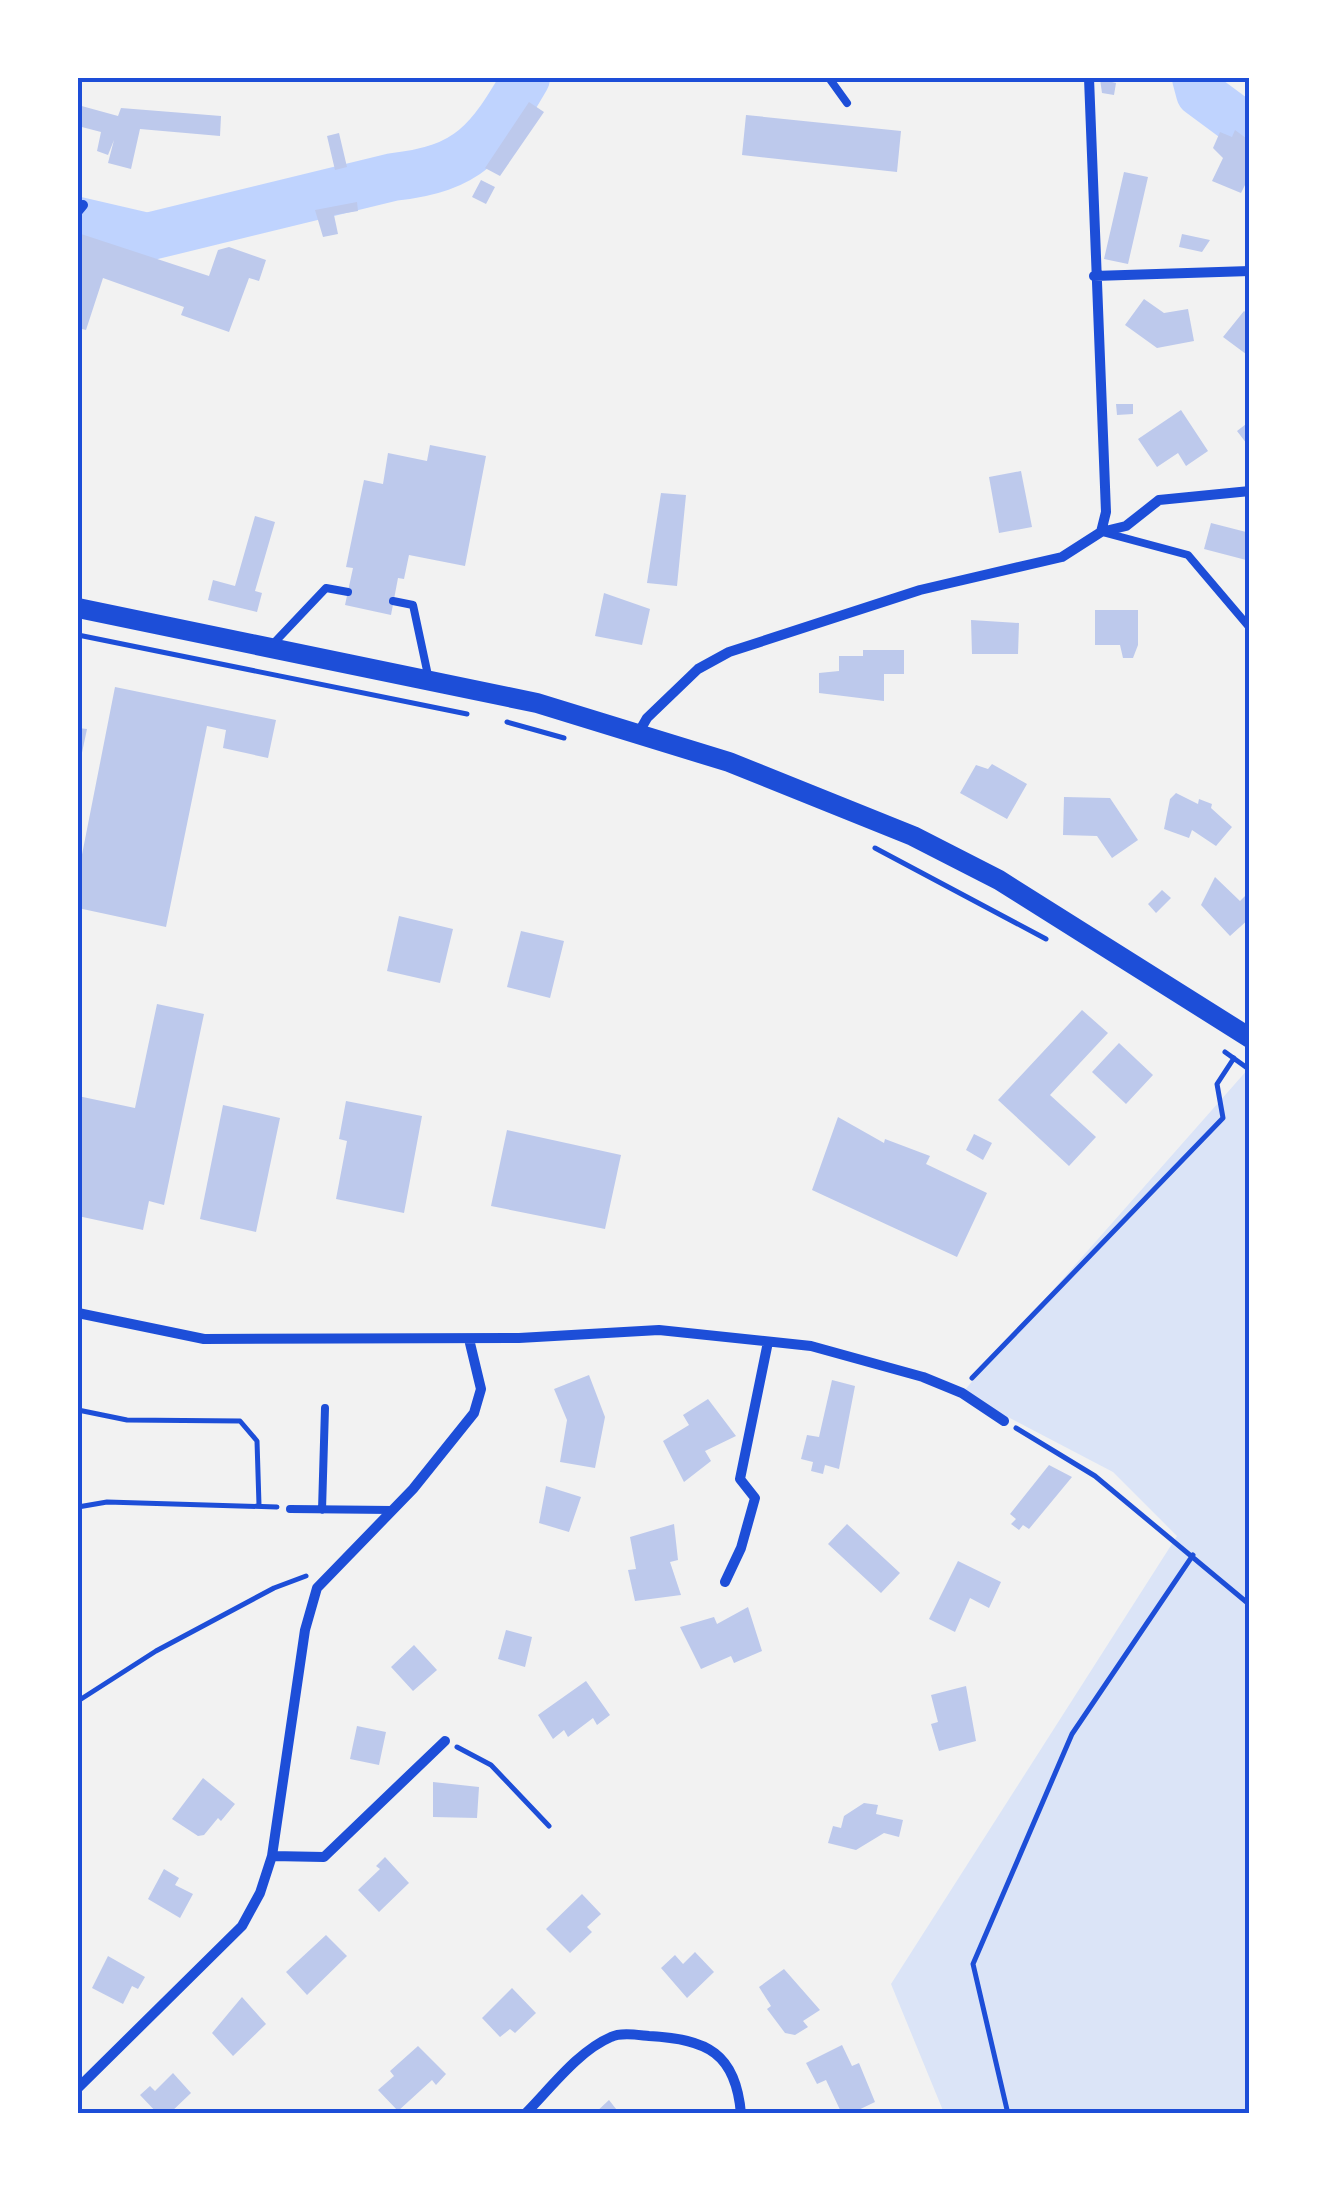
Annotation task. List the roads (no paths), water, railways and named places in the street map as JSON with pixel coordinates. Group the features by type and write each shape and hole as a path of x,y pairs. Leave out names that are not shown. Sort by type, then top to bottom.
{"main road":[{"path":"78,608 429,680 639,732 820,796 913,836 999,880 1250,1038"}],"street":[{"path":"1089,78 1106,512 1101,532"},
{"path":"1094,276 1250,271"},
{"path":"639,732 647,718 698,669 729,652 920,590 1062,557 1101,532 1126,526 1159,500 1250,491"},
{"path":"78,1313 204,1339 469,1339 659,1330 812,1346 923,1377 962,1393 1004,1421"},
{"path":"78,2088 242,1926 260,1894 272,1856 306,1630 317,1588 392,1510 474,1413 481,1389 469,1339"},
{"path":"725,1582 741,1548 755,1498 740,1479 768,1342"},
{"path":"272,1856 324,1856 445,1741"},
{"path":"525,2114 590,2050 614,2035 638,2035 676,2037 704,2045 727,2062 738,2084 741,2114"}],"lane":[{"path":"829,78 848,103"},
{"path":"1101,532 1188,555 1250,628"},
{"path":"271,647 326,588 348,592"},
{"path":"393,601 413,605 429,680"},
{"path":"322,1510 325,1408"},
{"path":"290,1509 392,1510"}],"waterway":[{"path":"78,221 147,237 441,167 459,159 488,135 526,78"},
{"path":"1196,78 1200,93 1250,130"}]}
